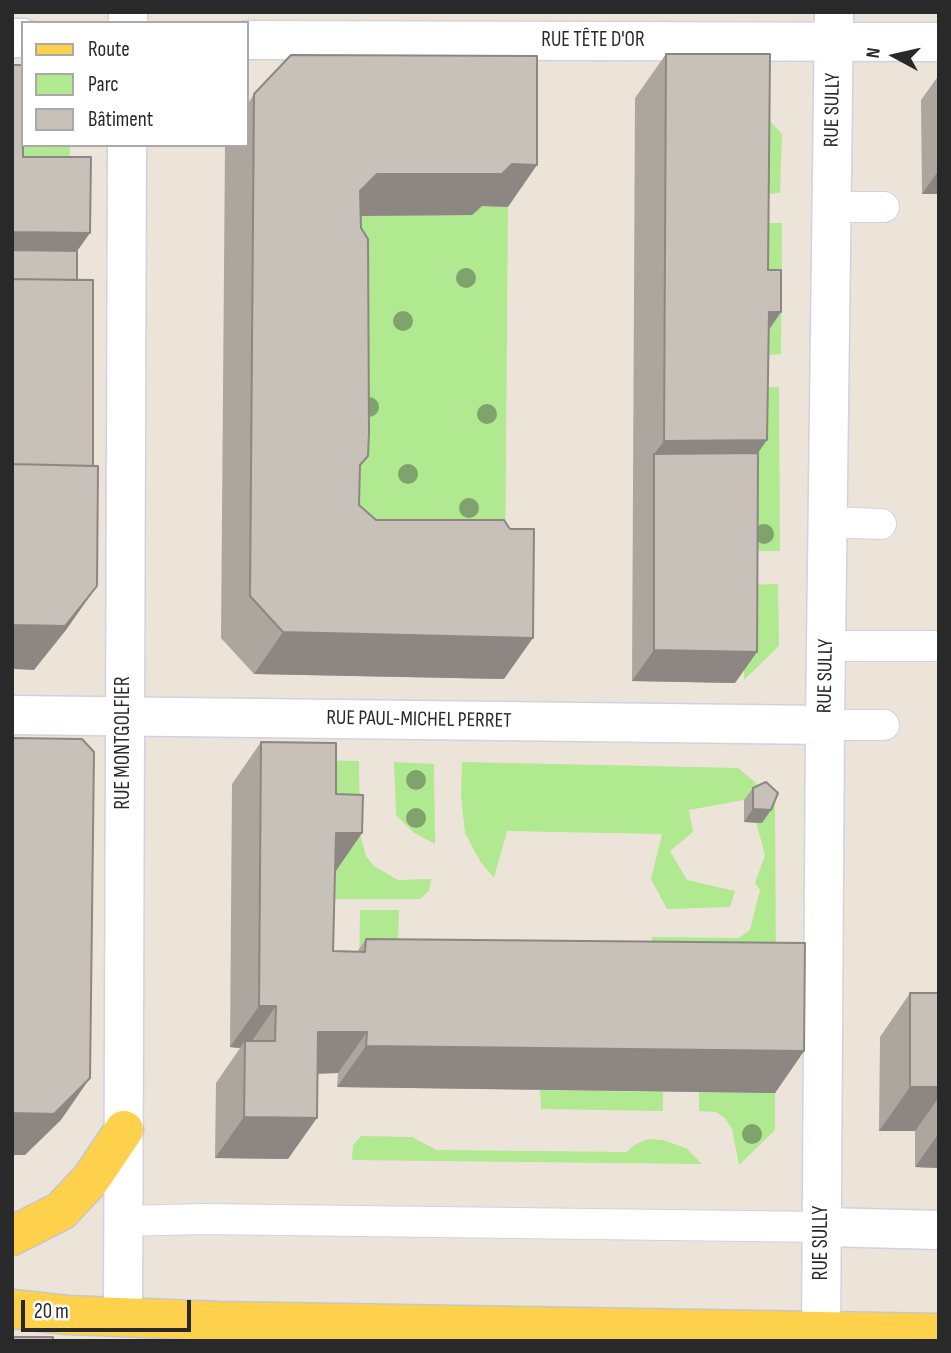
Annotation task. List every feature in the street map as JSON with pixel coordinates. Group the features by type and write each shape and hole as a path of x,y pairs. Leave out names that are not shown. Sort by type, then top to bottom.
{"main road":[{"path":"12,1236 61,1211 91,1179 124,1130"},
{"path":"12,1310 123,1329 821,1335 939,1333"}],"street":[{"name":"RUE TÊTE D'OR","path":"248,40 834,27 939,42"},
{"name":"RUE SULLY","path":"821,1335 834,27"},
{"name":"RUE MONTGOLFIER","path":"123,1329 127,147"},
{"name":"RUE PAUL-MICHEL PERRET","path":"12,715 825,725"},
{"path":"823,1227 939,1230"}],"lane":[{"path":"832,207 884,207"},
{"path":"828,522 881,524"},
{"path":"826,646 939,646"},
{"path":"825,725 884,725"},
{"path":"124,1221 203,1219 823,1227"}],"green space":[{"path":"748,97 782,134 780,193 738,196"},
{"path":"12,135 21,143 21,147 70,147 69,188 12,188"},
{"path":"482,206 508,207 505,570 331,506 348,216 472,215"},
{"path":"751,223 782,223 781,354 750,356"},
{"path":"779,387 780,551 745,551 745,388"},
{"path":"778,584 779,646 744,680 744,585"},
{"path":"251,759 359,761 360,834 366,856 374,866 398,880 431,879 429,891 420,899 306,899"},
{"path":"394,762 434,764 435,844 413,832 396,815"},
{"path":"462,762 738,768 775,799 776,984 653,983 652,937 739,938 750,930 760,890 755,883 765,855 756,822 744,800 689,810 693,832 670,851 687,880 735,891 730,907 667,909 651,879 662,834 507,831 494,878 480,861 465,833 461,796"},
{"path":"360,910 399,910 398,940 359,981"},
{"path":"540,1090 663,1092 663,1111 541,1109"},
{"path":"699,1092 775,1093 775,1130 739,1165 732,1129 725,1118 716,1112 699,1111"},
{"path":"361,1136 412,1137 437,1150 627,1152 634,1145 648,1139 663,1140 686,1148 702,1164 352,1160 353,1145"}],"building":[{"path":"666,54 770,54 768,270 781,270 781,312 769,312 767,440 664,441"},
{"path":"291,55 537,56 537,165 512,164 502,174 377,174 360,191 361,228 368,239 369,432 368,456 360,465 359,505 376,520 504,520 510,529 534,529 533,638 283,632 250,596 254,94"},
{"path":"12,65 21,65 23,157 91,157 90,233 12,232"},
{"path":"12,250 77,251 77,280 12,279"},
{"path":"12,279 93,280 93,466 12,464"},
{"path":"758,453 757,652 654,650 654,454"},
{"path":"12,464 98,466 97,586 65,626 12,625"},
{"path":"12,738 82,739 94,752 90,1078 54,1114 12,1113"},
{"path":"261,742 336,743 336,794 363,795 362,833 336,833 333,951 365,952 366,939 805,943 804,1051 366,1046 367,1032 318,1032 317,1118 244,1117 245,1041 275,1041 276,1006 259,1006"},
{"path":"766,782 778,793 771,810 753,809 753,788"},
{"path":"910,993 939,993 939,1087 910,1087"},
{"path":"12,1337 53,1337 53,1341 12,1341"}]}
